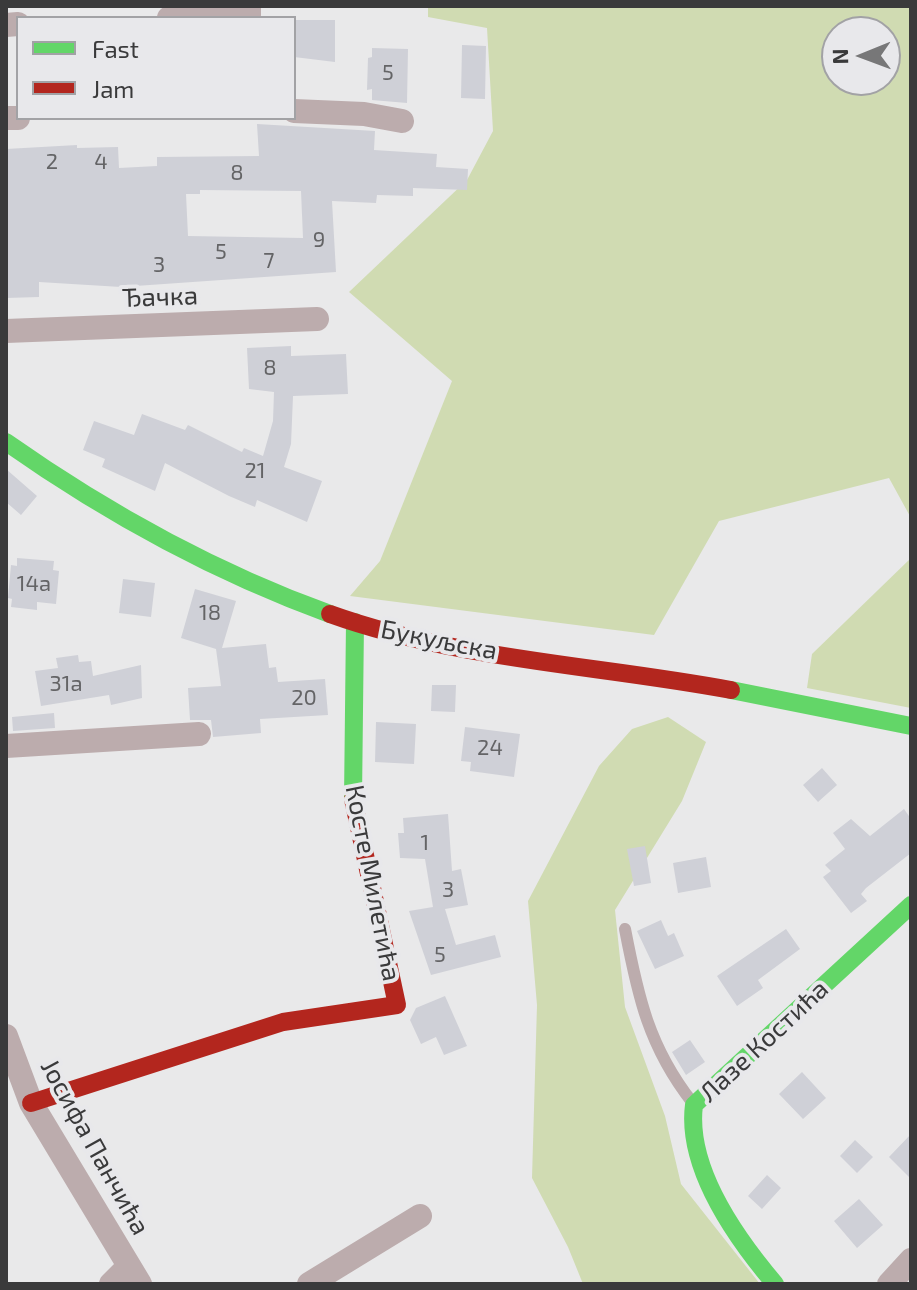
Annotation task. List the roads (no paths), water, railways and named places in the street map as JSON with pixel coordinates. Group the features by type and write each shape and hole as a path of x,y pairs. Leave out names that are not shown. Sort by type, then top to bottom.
{"street":[{"path":"222,16 249,15 249,6"},
{"path":"296,111 364,114 402,121"},
{"name":"Ђачка","path":"6,331 317,319"},
{"name":"Букуљска","path":"6,442 91,500 179,548 355,622 416,638 669,679 911,726"},
{"name":"Косте Милетића","path":"31,1103 283,1022 397,1005 351,789 355,622"},
{"path":"6,746 199,734"},
{"name":"Лазе Костића","path":"775,1284 757,1265 698,1155 691,1132 694,1105 911,905"},
{"name":"Јосифа Панчића","path":"7,1046 31,1103 135,1275"},
{"path":"309,1284 420,1216"},
{"path":"889,1284 911,1260"},
{"path":"111,1284 135,1275"}],"lane":[{"path":"625,929 639,1001 661,1057 694,1105"}]}
